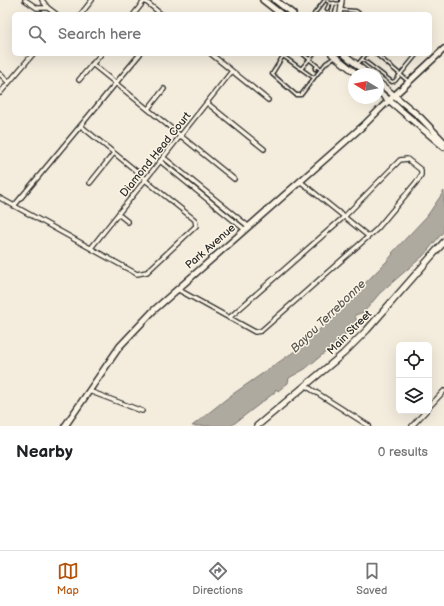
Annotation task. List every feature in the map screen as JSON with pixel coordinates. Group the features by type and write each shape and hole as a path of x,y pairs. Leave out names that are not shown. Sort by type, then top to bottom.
{"main road":[{"path":"263,0 278,12"},
{"path":"275,0 290,12"},
{"name":"Park Avenue","path":"65,426 120,346 154,310 246,228 301,182 444,50"},
{"path":"335,56 350,68"},
{"path":"347,56 361,68"},
{"path":"384,87 420,118 444,142"},
{"path":"384,96 444,147"},
{"name":"Main Street","path":"257,426 306,386 367,330 444,242"}],"street":[{"path":"25,0 37,8 48,8"},
{"path":"42,0 53,12"},
{"path":"83,12 92,0"},
{"path":"136,12 145,0 159,12"},
{"path":"341,12 342,2"},
{"path":"0,93 31,56"},
{"path":"79,80 99,56"},
{"path":"14,206 117,84 138,56"},
{"path":"213,56 268,100"},
{"path":"92,64 234,179"},
{"name":"Diamond Head Court","path":"91,248 232,71"},
{"path":"0,74 8,82"},
{"path":"148,110 164,89"},
{"path":"207,103 264,150"},
{"path":"0,198 137,274 147,272 194,230 196,225 195,220 81,126"},
{"path":"90,183 114,153"},
{"path":"162,159 204,190 246,228"},
{"path":"162,159 201,194 246,228"},
{"path":"177,289 229,318 257,332 261,331 376,229 419,179 421,170 407,159 400,160 345,216 229,318"},
{"path":"301,182 368,236"},
{"path":"118,214 128,222"},
{"path":"306,386 369,426"},
{"path":"89,391 142,411"},
{"path":"432,404 444,391"},
{"path":"412,426 423,414"}],"lane":[{"path":"316,12 325,0 330,3 342,2"},
{"path":"327,9 330,3"},
{"path":"332,12 334,3"},
{"path":"280,12 283,6"},
{"path":"341,12 357,12"},
{"path":"283,56 272,74 296,95 301,95 333,56"},
{"path":"285,56 314,78"},
{"path":"306,56 321,69"},
{"path":"301,69 312,56"},
{"path":"357,65 364,56"},
{"path":"378,56 409,82"},
{"path":"362,59 389,81 395,81 415,56"},
{"path":"201,194 204,190"}],"shaded area":[{"path":"444,191 444,231 423,256 380,293 364,312 355,315 357,323 350,331 346,331 344,337 305,369 289,378 288,383 278,391 276,389 274,393 231,426 192,426 230,396 305,344 387,261 393,254 392,253 427,216"}],"water label":[{"name":"Bayou Terrebonne","path":"328,316"}]}
